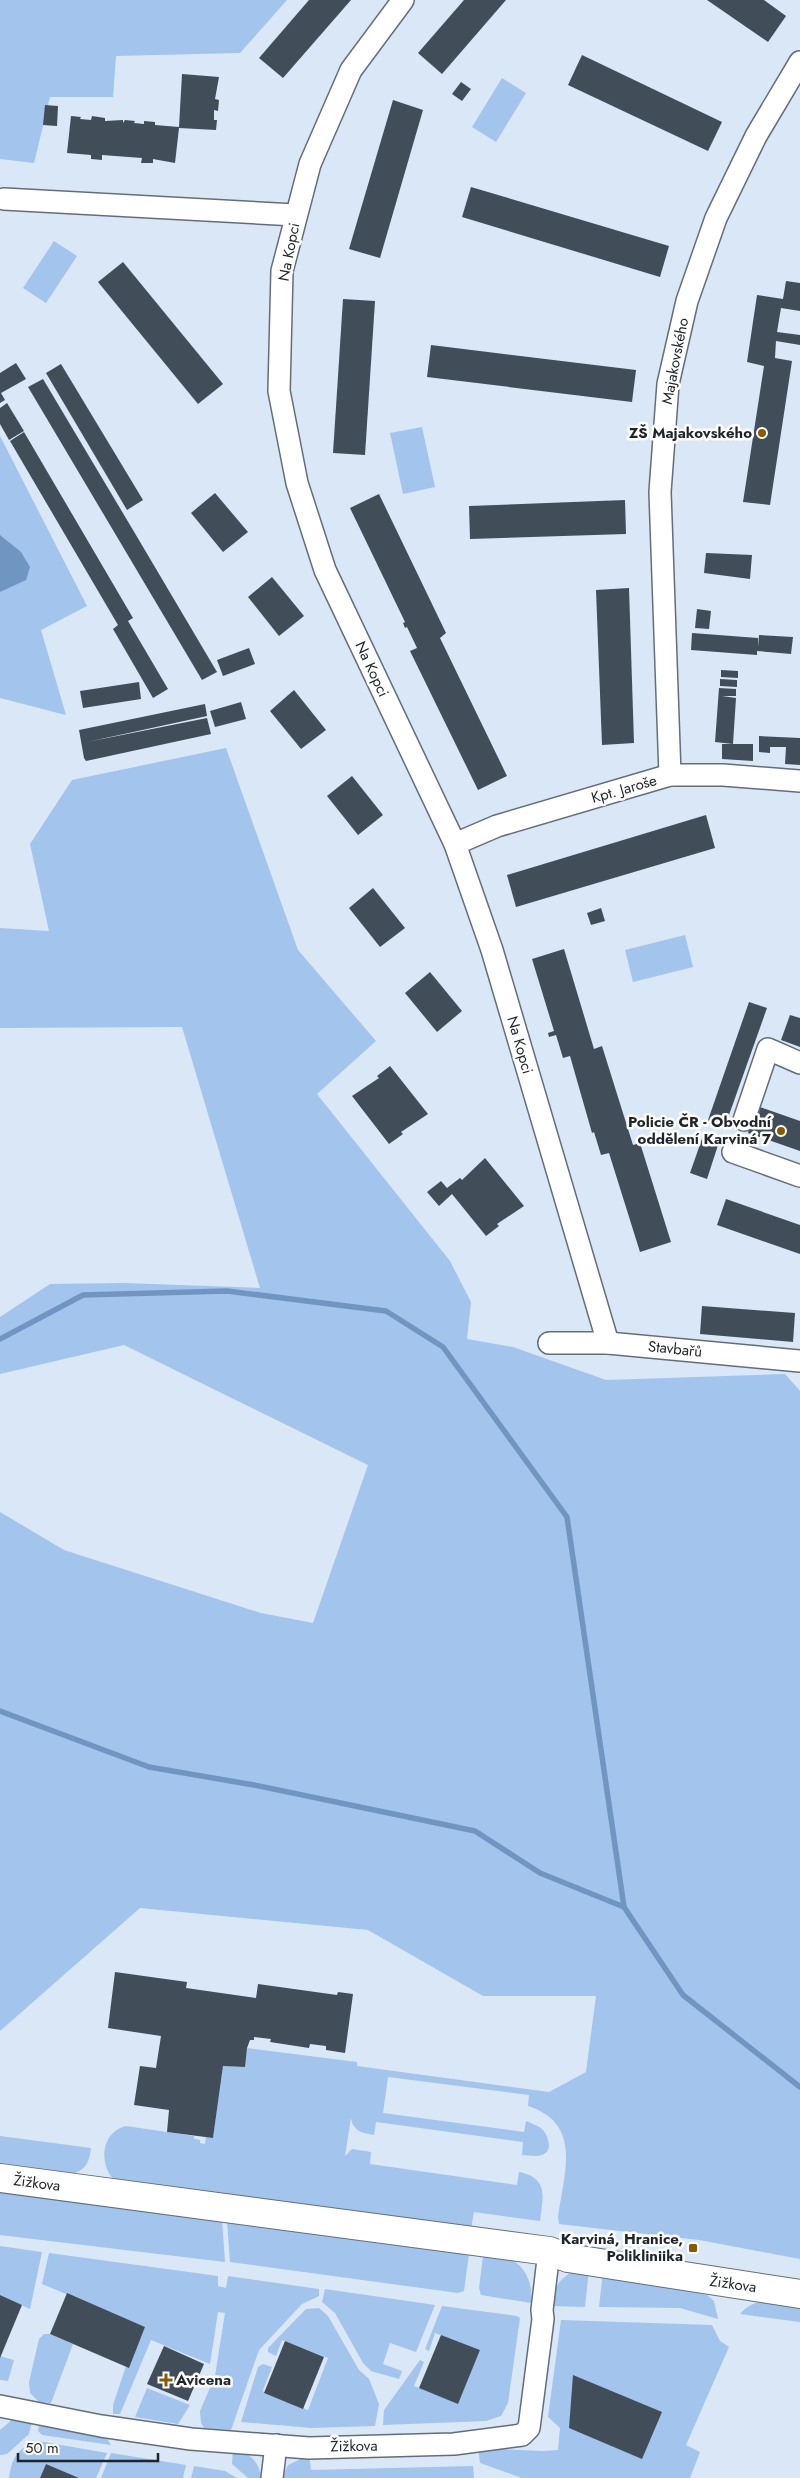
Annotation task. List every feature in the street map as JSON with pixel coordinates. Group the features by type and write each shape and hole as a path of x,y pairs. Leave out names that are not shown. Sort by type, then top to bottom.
{"street":[{"name":"Na Kopci","path":"403,0 351,70 310,164 282,271 279,391 297,483 325,570 455,844 492,950 608,1342"},
{"name":"Majakovského","path":"670,776 660,492 668,384 687,301 716,218 756,136 800,62"},
{"path":"4,200 296,216"},
{"name":"Kpt. Jaroše","path":"455,844 497,826 670,776 723,775 800,781"},
{"path":"744,1120 768,1049 800,1064"},
{"path":"733,1152 800,1176"},
{"name":"Stavbařů","path":"549,1343 608,1342 800,1361"},
{"name":"Žižkova","path":"0,2178 549,2251 568,2258 800,2294"},
{"name":"Žižkova","path":"549,2251 568,2246 800,2278"},
{"name":"Žižkova","path":"0,2406 101,2426 173,2436 309,2448 454,2444 522,2435 529,2428 544,2320 542,2310 549,2251"},
{"path":"272,2478 276,2445"}],"shaded area":[{"path":"0,0 287,0 240,53 116,56 113,97 50,97 34,163 0,159"},
{"path":"502,78 526,93 496,142 472,127"},
{"path":"54,241 77,256 46,303 23,288"},
{"path":"422,427 435,487 403,494 390,433"},
{"path":"0,436 87,606 41,630 66,715 0,698"},
{"path":"0,535 21,552 30,567 26,580 0,592"},
{"path":"226,748 298,950 376,1041 317,1094 450,1261 471,1302 467,1339 513,1347 606,1380 785,1374 800,1391 800,2259 699,2240 559,2224 558,2217 566,2167 566,2151 563,2137 557,2125 545,2114 528,2106 529,2095 388,2077 383,2113 524,2132 526,2121 544,2131 549,2142 548,2150 540,2156 522,2155 523,2142 376,2122 374,2135 356,2129 351,2118 345,2156 352,2149 371,2152 370,2164 517,2185 519,2172 529,2175 540,2184 542,2190 540,2221 474,2212 471,2229 115,2181 106,2166 104,2158 107,2142 118,2129 126,2126 194,2136 194,2139 200,2140 200,2143 205,2144 206,2137 213,2138 223,2066 244,2067 247,2048 357,2062 357,2066 549,2092 586,2072 596,1996 483,1996 368,1930 140,1908 0,2031 0,1512 64,1550 261,1613 313,1623 368,1465 124,1345 0,1374 0,1317 50,1284 124,1283 260,1288 182,1027 0,1028 0,928 49,931 30,844 72,780"},
{"path":"685,935 693,967 633,982 625,950"},
{"path":"0,2136 91,2148 85,2166 70,2175 0,2165"},
{"path":"0,2191 222,2220 225,2262 0,2235"},
{"path":"227,2221 469,2254 464,2291 458,2293 230,2262"},
{"path":"0,2246 42,2252 30,2309 0,2295"},
{"path":"49,2253 218,2276 218,2286 226,2288 228,2276 319,2289 319,2296 302,2304 259,2350 231,2430 204,2428 201,2423 200,2411 215,2376 225,2313 218,2312 210,2364 151,2340 120,2414 113,2414 113,2405 126,2366 129,2367 145,2327 42,2284"},
{"path":"483,2256 511,2260 519,2265 526,2274 530,2285 531,2303 481,2295 479,2288"},
{"path":"575,2270 589,2270 585,2307 551,2306 558,2285 564,2277"},
{"path":"603,2272 629,2275 707,2295 714,2301 718,2319 680,2308 599,2307"},
{"path":"325,2289 435,2305 416,2352 390,2343 383,2364 402,2371 399,2379 371,2371 363,2363 335,2313 322,2302"},
{"path":"800,2299 800,2322 740,2314 753,2304 768,2300"},
{"path":"442,2306 517,2316 520,2318 508,2403 501,2416 486,2421 383,2425 384,2410 420,2360 424,2362 414,2386 458,2403 480,2350 435,2333 429,2351 425,2349"},
{"path":"319,2308 328,2316 359,2370 369,2379 379,2404 375,2426 311,2428 241,2422 258,2367 263,2364 272,2367 263,2390 264,2393 308,2410 328,2358 282,2340 276,2356 268,2352 268,2348 306,2309"},
{"path":"561,2320 712,2325 720,2341 729,2347 686,2445 700,2452 690,2478 522,2478 480,2463 478,2448 558,2450 560,2428 548,2417"},
{"path":"44,2334 50,2334 73,2344 51,2403 39,2402 30,2393 29,2382 39,2339"},
{"path":"0,2356 14,2360 8,2381 0,2380"},
{"path":"147,2388 190,2405 178,2424 135,2417"},
{"path":"33,2418 29,2434 7,2454 0,2455 0,2430 13,2419"},
{"path":"40,2419 104,2433 111,2445 42,2435 38,2431"},
{"path":"38,2441 107,2453 96,2478 79,2478 46,2464 40,2478 9,2478 14,2459 20,2451"},
{"path":"233,2449 249,2455 256,2462 261,2478 248,2478 232,2464"},
{"path":"111,2453 186,2465 183,2478 101,2478"},
{"path":"309,2455 311,2470 473,2466 474,2478 282,2478 288,2465"},
{"path":"194,2466 225,2471 237,2478 191,2478"}],"building":[{"path":"309,0 351,0 283,78 259,58"},
{"path":"464,0 506,0 442,74 418,53"},
{"path":"707,0 764,0 786,16 768,42"},
{"path":"582,55 722,122 708,151 568,85"},
{"path":"182,74 219,77 215,99 219,100 218,111 214,110 214,120 217,120 216,130 179,128 175,163 153,159 153,163 141,163 142,158 102,155 102,160 91,159 91,155 67,153 71,116 91,120 92,116 105,118 105,121 123,120 123,123 125,120 144,124 144,121 155,122 155,125 179,127"},
{"path":"461,82 471,89 462,101 452,94"},
{"path":"393,100 423,110 380,258 349,249"},
{"path":"45,105 58,106 57,126 43,125"},
{"path":"471,187 669,246 660,277 462,217"},
{"path":"123,262 223,384 198,404 98,282"},
{"path":"786,281 800,283 800,311 781,308 777,332 800,335 800,345 776,341 775,358 792,361 770,505 743,502 764,366 747,362 757,295 783,299"},
{"path":"343,299 375,301 365,455 333,453"},
{"path":"431,345 636,370 632,402 427,377"},
{"path":"16,363 26,379 1,393 5,400 0,403 0,373"},
{"path":"61,364 143,500 127,510 46,373"},
{"path":"43,379 217,672 202,680 28,387"},
{"path":"7,403 24,431 9,440 0,424 0,408"},
{"path":"24,432 133,618 128,621 168,689 153,698 113,629 118,625 10,441"},
{"path":"215,493 248,532 223,552 191,513"},
{"path":"379,494 446,633 440,638 507,776 478,790 410,651 417,648 407,627 405,628 403,623 405,622 350,508"},
{"path":"625,500 626,534 470,539 469,506"},
{"path":"706,553 752,555 750,579 704,573"},
{"path":"272,577 304,616 279,636 248,597"},
{"path":"629,588 634,743 602,745 596,590"},
{"path":"697,609 711,611 709,629 695,628"},
{"path":"692,633 758,638 758,647 759,635 793,637 791,654 757,651 757,655 691,650"},
{"path":"249,648 255,664 223,676 217,660"},
{"path":"721,670 738,671 738,678 721,677"},
{"path":"720,679 737,680 737,687 720,686"},
{"path":"139,682 141,699 83,708 80,691"},
{"path":"719,688 736,689 736,696 722,696 736,698 733,744 715,742"},
{"path":"294,690 326,730 301,749 270,711"},
{"path":"241,702 246,719 215,727 210,711"},
{"path":"205,704 207,716 87,742 207,718 211,734 86,761 84,758 79,730"},
{"path":"759,736 800,738 800,765 785,764 786,747 770,747 770,753 759,752"},
{"path":"722,744 753,744 753,761 722,759"},
{"path":"352,776 383,815 358,835 327,796"},
{"path":"706,815 715,848 516,907 507,875"},
{"path":"373,888 405,928 380,947 349,908"},
{"path":"601,908 605,921 591,925 587,913"},
{"path":"564,949 594,1049 602,1046 633,1145 640,1143 671,1242 640,1252 609,1153 601,1155 594,1132 592,1133 570,1056 563,1058 556,1035 549,1037 548,1033 554,1031 532,959"},
{"path":"430,972 462,1011 437,1032 405,993"},
{"path":"749,1002 767,1008 724,1129 707,1123"},
{"path":"790,1015 800,1018 800,1047 781,1040"},
{"path":"390,1066 428,1114 401,1132 403,1134 389,1144 352,1096 379,1078 377,1076"},
{"path":"757,1106 800,1121 800,1151 748,1133"},
{"path":"704,1133 720,1139 707,1179 690,1173"},
{"path":"485,1158 524,1206 497,1224 499,1226 486,1236 452,1194 439,1206 427,1192 441,1181 447,1188 460,1178 462,1180"},
{"path":"726,1199 800,1225 800,1254 717,1225"},
{"path":"702,1306 795,1313 793,1342 700,1334"},
{"path":"115,1972 187,1982 186,1988 256,1998 258,1984 337,1995 338,1992 353,1994 345,2053 326,2050 326,2046 310,2044 309,2048 270,2042 271,2039 254,2037 254,2040 250,2040 247,2048 245,2067 223,2066 213,2138 167,2132 169,2110 134,2105 140,2066 156,2068 161,2036 108,2028"},
{"path":"67,2293 145,2327 129,2368 50,2334"},
{"path":"0,2295 22,2305 0,2358"},
{"path":"441,2335 480,2350 458,2404 419,2388"},
{"path":"285,2341 324,2357 303,2409 264,2393"},
{"path":"164,2346 204,2364 188,2401 147,2384"},
{"path":"573,2375 662,2412 642,2459 569,2428"},
{"path":"46,2464 79,2478 40,2478"}],"waterway":[{"path":"0,1339 83,1295 227,1291 386,1311 443,1347 567,1517 624,1907 683,1995 800,2087"},
{"path":"0,1711 149,1767 254,1785 475,1831 540,1873 624,1907"}],"place":[{"name":"ZŠ Majakovského","path":"762,433"},
{"name":"Policie ČR - Obvodní oddělení Karviná 7","path":"781,1131"},
{"name":"Karviná, Hranice, Polikliniika","path":"693,2248"},
{"name":"Avicena","path":"166,2380"}]}
